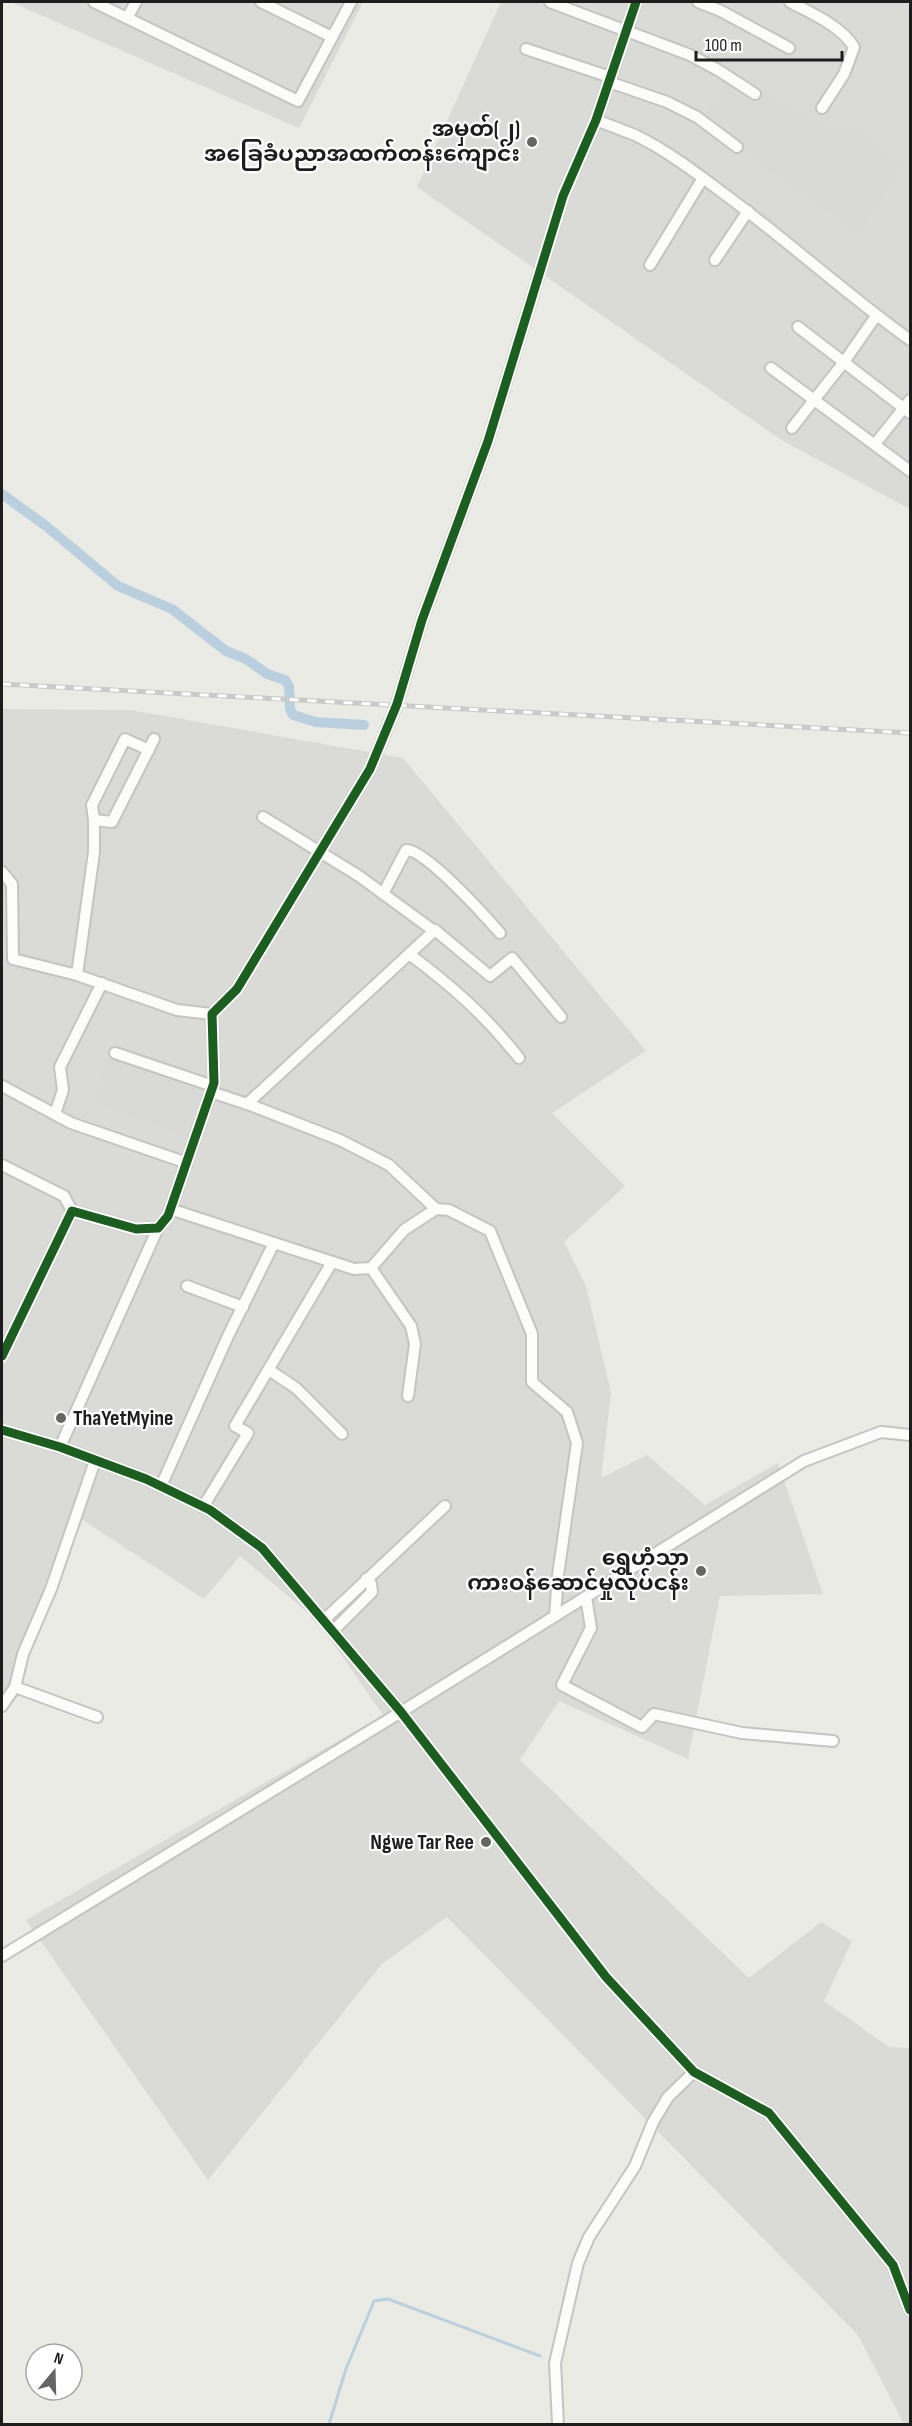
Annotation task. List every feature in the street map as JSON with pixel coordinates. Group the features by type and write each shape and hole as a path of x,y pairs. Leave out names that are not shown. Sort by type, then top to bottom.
{"street":[{"path":"94,2 298,101 351,2"},
{"path":"128,18 136,2"},
{"path":"261,2 332,37"},
{"path":"550,2 690,56 718,70 755,94"},
{"path":"60,1447 158,1228 168,1216 187,1162 212,1089 212,1014 237,989 370,769 397,704 422,620 489,441 563,196 596,120 636,2"},
{"path":"698,2 721,11 789,48"},
{"path":"790,2 820,18 854,47 844,74 822,108"},
{"path":"526,49 667,102 697,117 737,147"},
{"path":"596,120 635,136 670,155 703,178 748,211 876,316 910,340"},
{"path":"650,265 703,178"},
{"path":"715,260 748,211"},
{"path":"792,428 844,362 876,316"},
{"path":"798,327 908,407 875,444"},
{"path":"771,368 910,471"},
{"path":"77,975 94,852 92,805 125,739 149,750"},
{"path":"94,820 112,822 154,739"},
{"path":"263,817 383,894 490,976 512,958 561,1017"},
{"path":"383,894 406,850 411,850 455,886 500,933"},
{"path":"2,872 12,884 13,959 77,975 177,1010 212,1014"},
{"path":"247,1104 434,931"},
{"path":"410,954 457,990 495,1027 519,1058"},
{"path":"55,1114 63,1090 60,1067 102,983"},
{"path":"116,1053 340,1140 389,1165 436,1209"},
{"path":"2,1086 71,1123 187,1162"},
{"path":"2,1165 64,1196 72,1211 136,1229 158,1228"},
{"path":"170,1209 354,1269 371,1268 404,1230 436,1209 449,1210 490,1231 532,1334 532,1382 567,1412 577,1443 558,1575 555,1616"},
{"path":"2,1356 72,1211"},
{"path":"161,1486 274,1243"},
{"path":"203,1507 248,1433 235,1426 332,1262"},
{"path":"371,1268 411,1326 415,1344 408,1396"},
{"path":"187,1286 243,1307"},
{"path":"269,1370 296,1388 342,1434"},
{"path":"2,1430 60,1447 161,1486 203,1507 262,1548 401,1712 606,1977 694,2072 769,2113 893,2265 910,2310"},
{"path":"2,1956 401,1712 804,1461 881,1432 910,1436"},
{"path":"2,1706 15,1687 23,1654 51,1590 95,1461"},
{"path":"324,1620 445,1506"},
{"path":"333,1631 372,1592 371,1584 366,1579"},
{"path":"586,1597 591,1628 562,1685 642,1727 654,1714 742,1733 833,1741"},
{"path":"15,1687 97,1717"},
{"path":"558,2424 555,2363 578,2263 589,2237 635,2166 668,2097 694,2072"}],"shaded area":[{"path":"11,2 363,2 299,128"},
{"path":"501,2 910,2 910,509 783,441 417,187"},
{"path":"732,74 769,96 840,132 851,124 904,167 858,233 701,121"},
{"path":"2,709 131,710 403,758 646,1051 552,1113 625,1186 564,1242 586,1286 611,1393 601,1478 647,1455 705,1505 778,1463 823,1594 720,1596 688,1759 559,1701 520,1760 749,1978 821,1922 852,1941 824,2001 889,2047 910,2048 910,2424 904,2424 858,2335 447,1917 382,1964 208,2180 26,1920 383,1715 317,1620 240,1556 204,1599 75,1515 2,1717"},
{"path":"110,1055 209,1089 191,1138 92,1101"}],"waterway":[{"path":"2,494 46,526 118,586 172,609 226,651 246,659 267,674 285,680 289,686 290,709 293,715 316,722 364,725"},
{"path":"329,2424 346,2369 374,2301 388,2299 540,2356"}],"railway":[{"path":"2,684 910,733"}],"cycle path":[{"path":"2,1356 72,1211 136,1229 158,1228 168,1216 214,1083 212,1014 237,989 370,769 397,704 422,620 488,441 563,196 596,120 636,2"},
{"path":"2,1430 60,1447 146,1479 210,1510 262,1548 401,1712 606,1977 694,2072 769,2113 893,2265 910,2310"}],"place":[{"name":"အမှတ်(၂) အခြေခံပညာအထက်တန်းကျောင်း","path":"532,142"},
{"name":"ThaYetMyine","path":"61,1418"},
{"name":"ရွှေဟံသာ ကားဝန်ဆောင်မှုလုပ်ငန်း","path":"701,1571"},
{"name":"Ngwe Tar Ree","path":"486,1842"}]}
